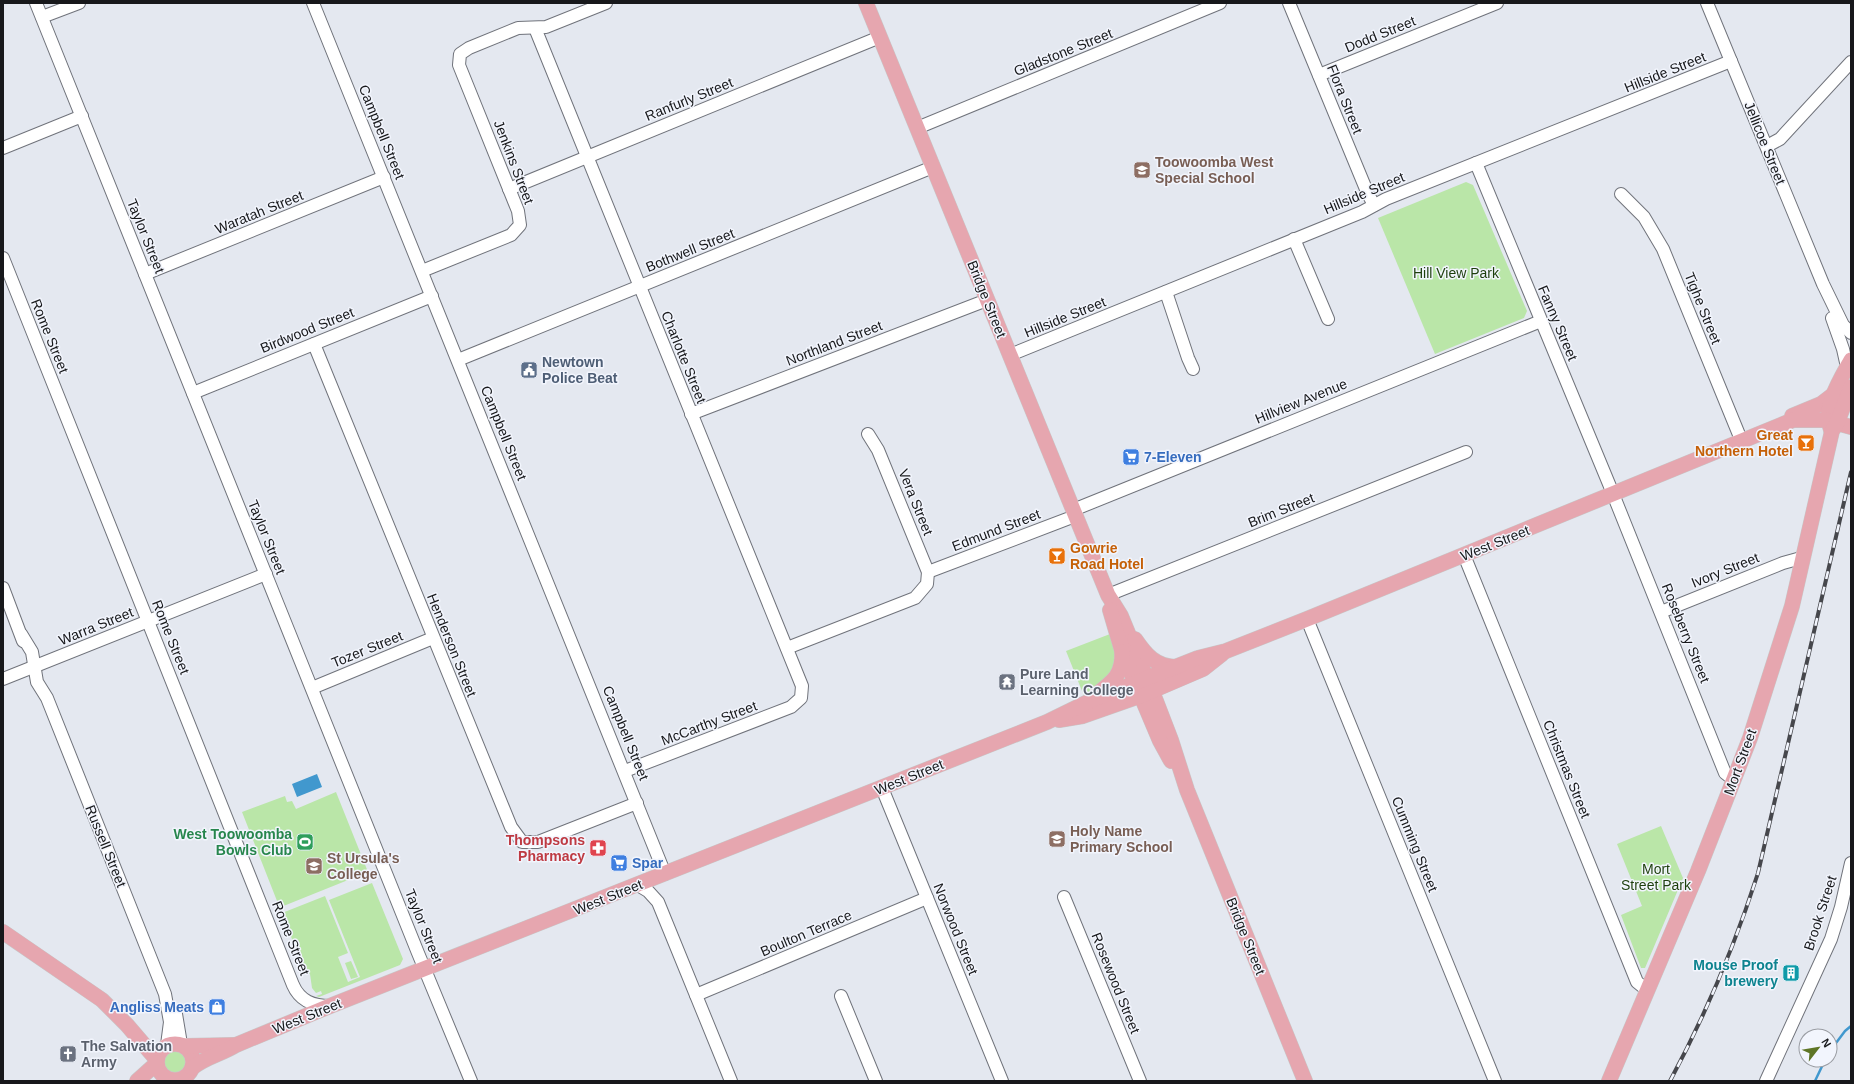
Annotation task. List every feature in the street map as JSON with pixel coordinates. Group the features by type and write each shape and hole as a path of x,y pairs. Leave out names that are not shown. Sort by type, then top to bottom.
{"main road":[{"name":"Bridge Street","path":"866,3 1108,595 1121,616 1160,741 1187,790 1305,1081"},
{"name":"Mort Street","path":"1837,425 1830,405 1849,364"},
{"name":"Mort Street","path":"1609,1081 1698,871 1750,738 1792,606 1801,558 1837,425 1851,387"},
{"path":"1770,430 1790,416 1821,404 1834,394"},
{"name":"West Street","path":"1047,722 1083,716 1143,687 1175,667 1198,658 1226,651 1307,619 1770,430 1837,425"},
{"path":"1837,425 1851,435"},
{"name":"Bridge Street","path":"1108,595 1112,617 1122,651 1143,687"},
{"path":"1121,616 1136,640 1152,659 1162,666 1175,667"},
{"path":"1077,706 1098,693 1117,675 1122,665 1122,651"},
{"name":"West Street","path":"192,1073 204,1060 330,1006 1047,722 1077,706 1203,669 1226,651"},
{"path":"3,932 102,1000 126,1012 155,1042 174,1046 193,1057 192,1073 183,1078 169,1080 160,1072 157,1061 127,1025 102,1000"},
{"name":"West Street","path":"174,1046 236,1045"},
{"path":"137,1081 157,1061 159,1052 174,1046"}],"street":[{"name":"Taylor Street","path":"36,3 471,1081"},
{"path":"42,17 79,3"},
{"name":"Campbell Street","path":"312,3 625,771 665,874"},
{"path":"535,28 546,28 606,3"},
{"name":"Gladstone Street","path":"917,128 1220,3"},
{"name":"Flora Street","path":"1289,3 1368,194 1374,205"},
{"name":"Dodd Street","path":"1319,75 1497,3"},
{"name":"Jellicoe Street","path":"1707,3 1823,284 1843,325 1851,332"},
{"name":"Jenkins Street","path":"422,271 512,235 520,225 518,211 459,65 460,54 518,28 535,28"},
{"name":"Charlotte Street","path":"535,28 787,648 802,686 801,698"},
{"name":"Ranfurly Street","path":"509,189 880,37"},
{"name":"Hillside Street","path":"1010,355 1476,163 1731,61"},
{"path":"1767,146 1780,139 1851,62"},
{"path":"3,148 82,116"},
{"name":"Fanny Street","path":"1476,163 1613,495"},
{"name":"Bothwell Street","path":"458,360 933,167"},
{"name":"Waratah Street","path":"145,274 384,177"},
{"name":"Tighe Street","path":"1621,194 1644,217 1663,249 1742,442"},
{"path":"1294,239 1328,319"},
{"name":"Rome Street","path":"3,258 295,990 306,1001 317,1006 330,1006"},
{"name":"Jellicoe Street","path":"1823,284 1825,300 1849,364"},
{"path":"1166,292 1193,369"},
{"name":"Birdwood Street","path":"193,393 432,296"},
{"name":"Northland Street","path":"691,414 987,300"},
{"name":"Hillview Avenue","path":"1074,513 1541,321"},
{"name":"Henderson Street","path":"314,344 511,827 522,842 538,842 637,803"},
{"name":"Vera Street","path":"868,434 878,450 928,578"},
{"name":"Brim Street","path":"1108,595 1466,452"},
{"name":"Roseberry Street","path":"1613,495 1725,773 1734,780"},
{"name":"Edmund Street","path":"787,648 915,598 928,578 1074,513"},
{"name":"Christmas Street","path":"1464,555 1637,982 1647,990"},
{"name":"Ivory Street","path":"1661,612 1782,563 1801,558"},
{"name":"Warra Street","path":"3,679 266,574"},
{"name":"Russell Street","path":"3,588 21,634 32,652 34,667 46,686 47,698 165,994 174,1046"},
{"name":"Cumming Street","path":"1307,619 1495,1081"},
{"name":"Tozer Street","path":"312,688 433,638"},
{"name":"McCarthy Street","path":"625,771 791,707 801,698"},
{"name":"Norwood Street","path":"882,788 1002,1081"},
{"name":"Brook Street","path":"1766,1081 1831,939 1841,907 1851,863"},
{"path":"638,885 651,893 660,908 731,1081"},
{"name":"Rosewood Street","path":"1064,897 1140,1081"},
{"name":"Boulton Terrace","path":"696,996 927,898"},
{"path":"841,996 876,1081"}],"green space":[{"name":"Hill View Park","path":"1466,182 1473,185 1527,311 1524,318 1435,354 1378,218"},
{"path":"1110,634 1117,652 1117,668 1100,685 1084,696 1066,651"},
{"name":"West Toowoomba Bowls Club","path":"336,792 368,872 281,907 279,906 242,812 285,796 287,802 292,801 296,809"},
{"name":"Mort Street Park","path":"1661,826 1683,878 1645,968 1641,968 1621,915 1642,906 1617,844"},
{"path":"372,883 403,959 400,965 319,997 316,996 322,994 321,991 316,993 312,988 310,974 303,968 282,913 325,896 348,953 338,957 348,982 360,977 329,900"},
{"path":"351,961 358,977 351,979 345,963"},
{"path":"175,1051 183,1054 186,1062 183,1070 175,1073 167,1070 164,1062 167,1054"}],"water":[{"path":"317,774 322,787 297,797 292,784"}],"waterway":[{"path":"1838,1040 1851,1026"},
{"path":"1815,1081 1821,1068"}],"railway":[{"path":"1670,1081 1708,1005 1730,953 1758,873 1851,472"}],"place":[{"name":"Toowoomba West Special School","path":"1142,170"},
{"name":"Newtown Police Beat","path":"529,370"},
{"name":"Great Northern Hotel","path":"1806,443"},
{"name":"7-Eleven","path":"1131,457"},
{"name":"Gowrie Road Hotel","path":"1057,556"},
{"name":"Pure Land Learning College","path":"1007,682"},
{"name":"Holy Name Primary School","path":"1057,839"},
{"name":"West Toowoomba Bowls Club","path":"305,842"},
{"name":"Thompsons Pharmacy","path":"598,848"},
{"name":"Spar","path":"619,863"},
{"name":"St Ursula's College","path":"314,866"},
{"name":"Mouse Proof brewery","path":"1791,973"},
{"name":"Angliss Meats","path":"217,1007"},
{"name":"The Salvation Army","path":"68,1054"}]}
